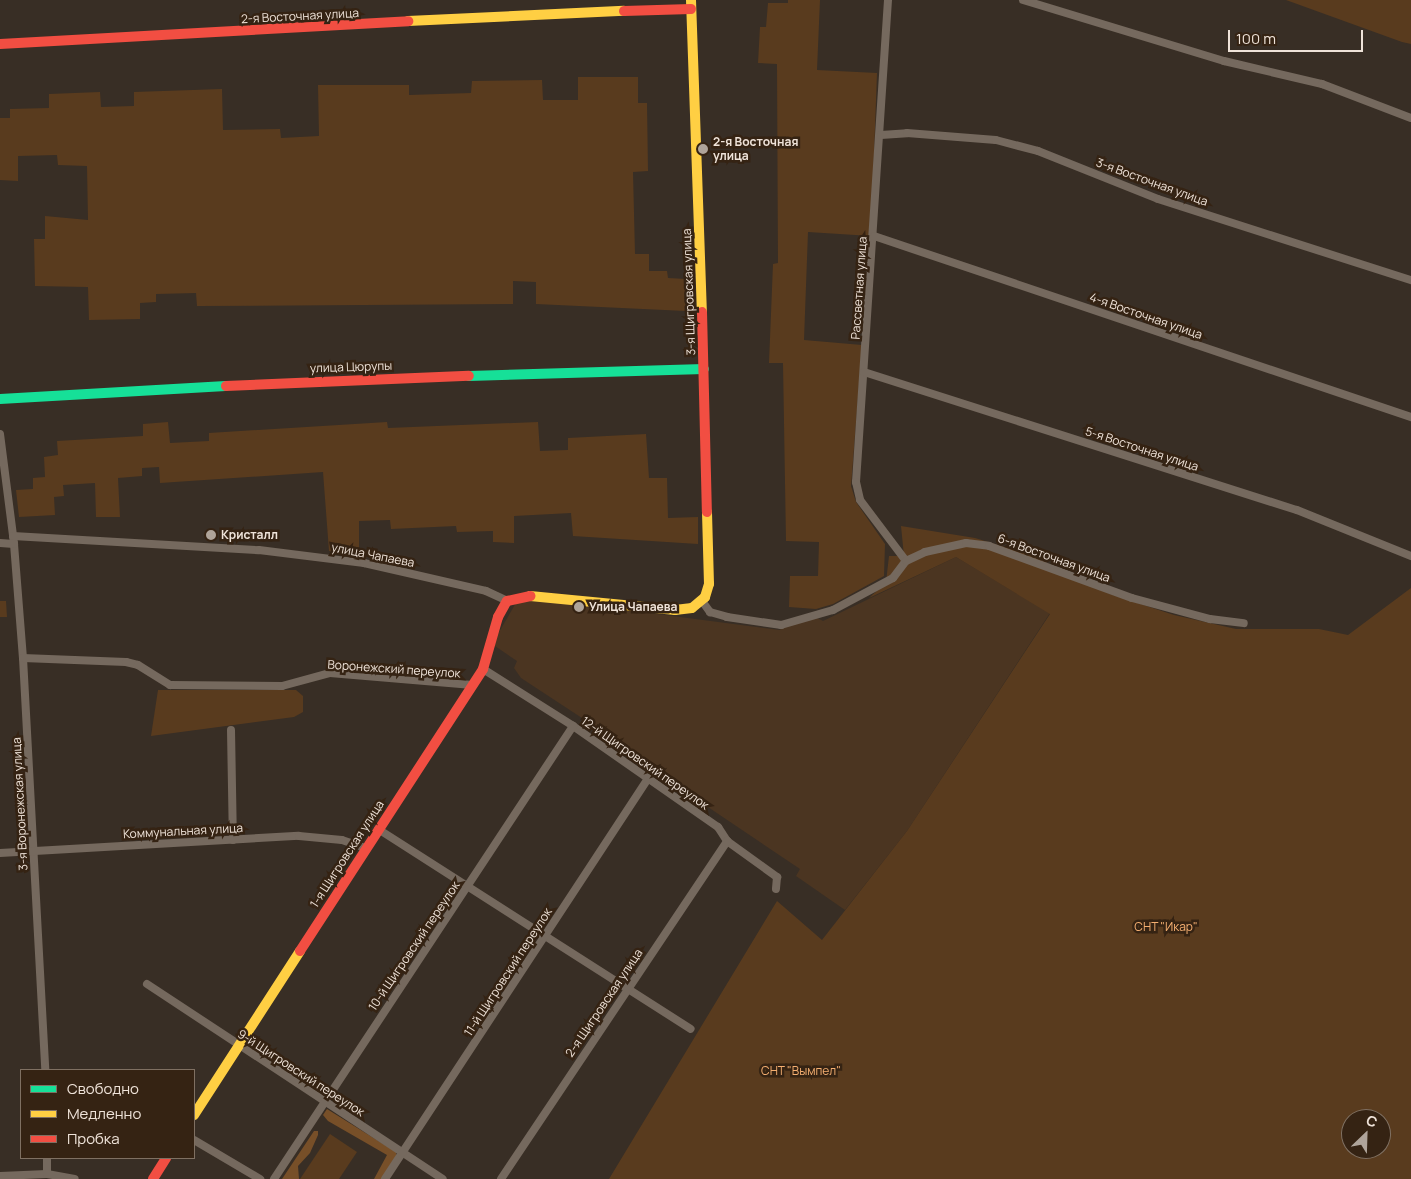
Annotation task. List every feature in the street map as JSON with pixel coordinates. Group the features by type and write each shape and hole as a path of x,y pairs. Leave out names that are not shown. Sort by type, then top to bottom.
{"street":[{"name":"Рассветная улица","path":"888,0 874,236 856,482 860,500 906,561"},
{"path":"1023,0 1224,61 1322,84 1411,118"},
{"name":"2-я Восточная улица","path":"0,44 691,4"},
{"name":"3-я Щигровская улица","path":"691,4 704,369 709,584 702,601"},
{"name":"3-я Восточная улица","path":"880,135 907,133 996,140 1038,151 1158,199 1411,280"},
{"name":"4-я Восточная улица","path":"874,236 1411,417"},
{"name":"улица Цюрупы","path":"0,399 350,379 704,369"},
{"name":"5-я Восточная улица","path":"864,372 1297,510 1411,556"},
{"name":"3-я Воронежская улица","path":"0,434 14,540 35,851 45,1069"},
{"name":"улица Чапаева","path":"0,543 14,540 259,550 364,563 486,591 507,601"},
{"name":"6-я Восточная улица","path":"702,601 710,612 727,618 781,625 833,610 893,578 906,561 924,552 966,543 989,546 1132,598 1210,618 1244,623"},
{"path":"507,601 525,595 675,610 692,608 702,601"},
{"name":"1-я Щигровская улица","path":"195,1113 482,669 498,617 507,601"},
{"name":"Воронежский переулок","path":"22,658 126,662 138,665 170,685 282,686 330,673 472,685"},
{"name":"12-й Щигровский переулок","path":"482,669 573,726 718,827 727,840 768,867 777,877 776,889"},
{"name":"10-й Щигровский переулок","path":"274,1179 573,726"},
{"path":"232,730 233,840"},
{"name":"11-й Щигровский переулок","path":"385,1179 648,778"},
{"path":"378,828 626,990 691,1029"},
{"name":"Коммунальная улица","path":"0,853 233,840 326,837 365,848"},
{"name":"2-я Щигровская улица","path":"501,1179 727,840"},
{"name":"9-й Щигровский переулок","path":"147,984 238,1046 443,1179"},
{"path":"195,1141 260,1179"},
{"path":"47,1159 48,1174"},
{"path":"153,1179 165,1159"},
{"path":"0,1176 48,1174 75,1179"}],"shaded area":[{"path":"956,557 1050,613 907,831 845,910 796,876 800,869 650,768 652,764 521,678 514,668 517,661 492,644 520,596 780,630 783,623 812,615 823,621"},
{"path":"327,1109 396,1152 397,1159 383,1179 374,1179 387,1155 328,1121 323,1115"},
{"path":"314,1131 318,1131 318,1135 310,1153 298,1166 299,1179 282,1179"}],"green space":[{"path":"788,0 820,0 817,70 877,73 871,236 808,232 804,340 862,345 851,486 856,502 885,544 884,576 833,604 816,609 789,607 790,576 818,576 819,542 786,541 783,363 769,363 773,264 778,263 777,64 758,63 760,27 766,27 768,3 788,3"},
{"path":"1286,0 1411,0 1411,44 1402,42"},
{"path":"578,77 638,77 638,103 647,103 648,171 633,172 635,254 649,254 649,271 667,271 668,278 686,279 686,311 536,304 536,282 513,281 513,304 197,306 196,293 156,294 156,302 140,303 140,319 89,320 88,287 35,286 34,239 45,239 45,216 88,220 87,166 58,165 57,155 18,156 18,181 0,180 0,118 10,118 10,109 49,108 49,94 100,92 101,107 134,106 134,92 222,89 223,130 280,129 281,138 319,136 318,85 409,85 409,95 471,93 472,81 542,80 543,100 578,100"},
{"path":"168,422 170,443 209,441 209,433 387,422 388,428 538,422 540,451 568,450 568,438 646,434 649,478 667,478 668,518 698,517 698,544 573,536 571,513 514,516 514,543 493,542 493,531 457,532 456,526 391,529 390,520 359,521 359,554 329,551 323,472 160,483 159,467 142,468 142,476 118,478 120,517 96,517 95,483 63,485 64,496 54,497 55,515 19,517 16,490 33,489 33,478 45,477 44,457 58,455 57,441 143,436 143,424"},
{"name":"СНТ \"Икар\"","path":"901,526 975,538 1031,555 1110,594 1174,615 1236,629 1319,629 1348,635 1411,588 1411,1179 609,1179 777,901 822,940 907,831 1050,614 956,557 869,598 886,582 889,556 904,556"},
{"path":"0,601 6,601 7,617 0,617"},
{"path":"158,690 296,690 303,696 303,712 294,717 151,736"},
{"path":"330,1134 357,1152 339,1179 300,1179"}],"traffic: fast":[{"path":"469,376 704,369"},
{"path":"0,399 226,386"}],"traffic: slow":[{"path":"691,0 702,312"},
{"path":"408,21 624,11"},
{"path":"530,596 675,610 692,608 705,597 709,584 707,512"},
{"path":"195,1113 300,951"}],"traffic: jam":[{"path":"624,11 691,9"},
{"path":"0,44 408,21"},
{"path":"702,312 707,512"},
{"path":"226,386 469,376"},
{"path":"300,951 483,669 498,617 507,601 530,596"},
{"path":"153,1179 165,1159"}],"place":[{"name":"2-я Восточная улица","path":"703,149"},
{"name":"Кристалл","path":"211,535"},
{"name":"Улица Чапаева","path":"579,607"}],"park label":[{"name":"СНТ \"Вымпел\"","path":"801,1071"}]}
